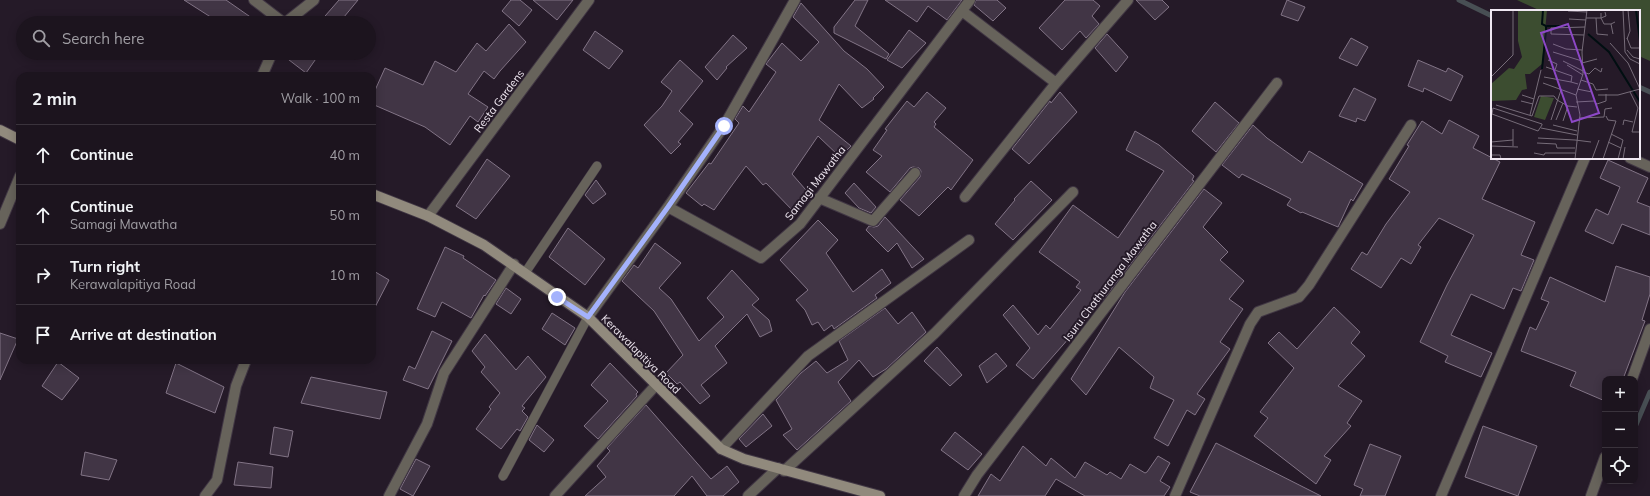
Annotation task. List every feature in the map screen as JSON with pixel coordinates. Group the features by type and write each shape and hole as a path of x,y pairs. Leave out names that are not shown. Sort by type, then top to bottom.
{"street":[{"path":"254,0 275,16"},
{"path":"293,16 314,0"},
{"path":"588,317 668,207 724,126 795,0"},
{"name":"Samagi Mawatha","path":"668,207 761,258 800,224 970,0"},
{"path":"965,197 1056,83 1128,0"},
{"name":"Resta Gardens","path":"428,216 588,1"},
{"path":"962,12 1056,83"},
{"path":"264,72 269,60"},
{"name":"Isuru Chathuranga Mawatha","path":"964,496 977,475 1277,83"},
{"path":"1175,496 1250,324 1258,312 1299,297 1309,285 1411,125"},
{"path":"0,130 16,138"},
{"path":"1441,496 1585,159"},
{"path":"1632,159 1650,167"},
{"path":"819,198 873,221 915,173"},
{"path":"0,224 16,186"},
{"path":"748,496 781,470 935,333 1073,192"},
{"name":"Kerawalapitiya Road","path":"376,196 428,216 484,244 514,264 557,297 588,317 721,448 744,459 880,496"},
{"path":"721,448 808,356 969,240"},
{"path":"389,496 427,424 444,373 514,264"},
{"path":"1633,376 1650,329"},
{"path":"205,496 217,480 236,386 244,364"},
{"path":"555,496 656,385"},
{"path":"1591,496 1602,465"}],"lane":[{"path":"525,273 597,166"},
{"path":"503,476 588,317"}],"green space":[{"path":"1517,0 1650,0 1650,61 1640,56 1640,10 1539,10"}],"building":[{"path":"184,0 226,0 249,16 209,16"},
{"path":"339,0 358,0 345,16 325,16"},
{"path":"511,0 520,0 532,10 519,26 502,11"},
{"path":"533,0 573,0 557,20"},
{"path":"855,0 868,0 855,26 889,54 886,59 834,33 834,27"},
{"path":"885,0 962,0 947,20 928,6 917,22"},
{"path":"976,0 997,0 1006,8 993,21 974,5"},
{"path":"1065,0 1093,0 1100,6 1092,16 1099,24 1086,38 1080,31 1062,50 1039,28"},
{"path":"1136,0 1162,0 1169,7 1155,20"},
{"path":"1287,0 1305,7 1298,21 1281,15"},
{"path":"801,3 844,51 867,69 884,87 873,98 874,99 862,108 839,84 819,120 851,146 840,157 818,136 792,174 812,197 795,213 766,183 763,185 746,166 714,210 704,204 702,206 686,193 709,163 711,164 739,123 735,119 743,106 749,112 776,72 766,64 782,43 801,61 819,42 793,17"},
{"path":"509,24 526,42 494,79 484,71 468,94 488,107 478,122 470,116 450,145 425,127 376,106 376,88 385,68 423,85 435,61 456,72 477,43 486,51"},
{"path":"909,30 926,43 902,68 887,60"},
{"path":"595,31 623,51 609,69 583,50"},
{"path":"1107,34 1128,57 1116,72 1095,48"},
{"path":"733,35 747,48 726,67 727,68 717,80 705,67"},
{"path":"1351,38 1368,47 1357,66 1339,58"},
{"path":"289,60 315,60 307,72"},
{"path":"680,60 703,81 679,111 693,124 678,142 681,144 671,154 644,125 662,106 672,91 661,82"},
{"path":"1418,60 1446,72 1448,68 1463,76 1451,101 1424,88 1423,92 1408,86"},
{"path":"1354,88 1376,99 1365,121 1357,118 1356,122 1339,116"},
{"path":"927,92 946,108 934,122 936,124 934,127 973,160 951,190 948,187 919,216 900,200 920,177 921,171 919,168 910,168 890,192 866,172 882,156 873,150 887,130 885,129 907,101 914,107"},
{"path":"1060,92 1077,112 1029,164 1012,149 1050,101 1051,103"},
{"path":"1215,102 1239,123 1216,152 1192,131"},
{"path":"1449,120 1479,136 1473,148 1491,157 1491,159 1500,162 1482,199 1535,222 1521,255 1534,260 1521,291 1513,288 1504,309 1471,294 1451,335 1492,353 1481,377 1445,362 1448,356 1420,342 1447,285 1474,235 1439,218 1418,245 1421,247 1411,264 1401,258 1381,288 1351,269 1362,252 1367,255 1386,224 1410,192 1389,179 1422,121 1442,134"},
{"path":"1253,125 1267,138 1302,163 1309,151 1363,184 1353,201 1351,199 1338,227 1302,212 1301,213 1287,205 1291,199 1242,174 1239,178 1222,165"},
{"path":"1135,131 1159,145 1194,176 1192,180 1194,181 1107,295 1033,379 1016,365 1030,348 1003,315 1013,305 1038,335 1046,325 1050,329 1081,290 1076,287 1080,282 1039,252 1073,205 1118,238 1164,171 1126,150"},
{"path":"487,159 510,176 476,219 456,206"},
{"path":"1608,160 1648,178 1637,202 1650,207 1650,235 1622,224 1613,244 1585,231 1596,209 1608,215 1620,187 1600,178"},
{"path":"596,180 606,194 593,204 585,195"},
{"path":"1031,181 1052,200 1013,240 995,224 1015,200 1014,199"},
{"path":"854,183 876,207 871,213 859,208 845,193"},
{"path":"1204,189 1222,203 1203,227 1228,252 1220,260 1244,281 1229,299 1243,309 1220,342 1230,349 1197,394 1205,399 1195,415 1187,410 1168,446 1154,438 1174,400 1150,388 1154,377 1119,347 1086,395 1071,379 1125,292"},
{"path":"885,217 924,259 912,268 897,243 888,252 866,230 869,226 878,226"},
{"path":"818,220 838,240 826,253 853,292 882,269 891,283 875,295 877,298 834,329 832,325 824,331 818,322 812,325 805,310 796,300 808,290 780,260"},
{"path":"568,228 605,259 585,285 549,257"},
{"path":"655,243 681,263 659,288 671,299 699,341 724,317 707,298 732,270 759,299 752,305 769,320 772,331 760,337 747,314 715,346 727,363 701,385 710,396 700,404 680,382 677,384 666,373 683,355 654,311 622,281 634,265 638,268"},
{"path":"445,247 464,256 463,258 496,280 485,296 484,295 471,318 442,302 435,317 417,309"},
{"path":"1616,266 1650,277 1650,294 1642,320 1645,321 1624,376 1602,376 1602,400 1570,386 1576,372 1521,351 1530,327 1536,330 1549,302 1541,299 1550,277 1605,302"},
{"path":"376,272 389,280 376,305"},
{"path":"506,288 521,299 511,314 496,304"},
{"path":"1334,307 1360,332 1351,343 1365,356 1338,386 1362,401 1347,423 1351,426 1324,456 1331,460 1316,484 1254,436 1268,418 1260,412 1294,368 1268,343 1279,332 1297,349"},
{"path":"885,308 898,324 912,312 926,332 886,369 873,377 859,360 838,382 851,401 797,450 783,435 792,429 776,400 801,373 816,361 827,373 848,360 839,341"},
{"path":"552,313 575,328 565,345 542,329"},
{"path":"432,331 452,341 428,389 403,380 409,366 415,369"},
{"path":"0,333 16,338 16,344 0,380"},
{"path":"485,334 516,370 528,356 546,377 522,406 525,408 522,411 528,417 520,431 517,429 501,449 476,429 491,409 489,407 500,393 481,372 485,367 472,351"},
{"path":"937,347 962,375 950,386 924,361"},
{"path":"996,353 1007,366 987,383 979,366"},
{"path":"610,363 638,392 636,394 637,396 598,439 584,426 608,401 591,385"},
{"path":"57,364 61,364 79,378 62,400 42,386"},
{"path":"176,364 224,387 215,413 166,393"},
{"path":"311,377 387,392 380,419 301,403"},
{"path":"646,405 711,479 727,466 739,482 723,496 707,496 692,476 674,496 585,496 606,477 597,466 610,451 607,448"},
{"path":"763,414 772,426 746,447 739,439"},
{"path":"537,425 554,440 544,452 529,440"},
{"path":"1483,426 1537,446 1518,496 1465,477"},
{"path":"274,427 293,431 288,457 270,454"},
{"path":"955,432 982,454 968,470 941,450"},
{"path":"1216,443 1321,496 1200,496 1190,492"},
{"path":"1370,444 1401,456 1385,496 1360,496 1363,489 1354,485"},
{"path":"1023,446 1046,466 1051,458 1075,478 1085,462 1107,475 1110,472 1121,479 1130,464 1145,473 1158,456 1170,463 1160,481 1170,487 1164,496 1085,496 1056,479 1045,496 978,496 991,474 1000,481"},
{"path":"85,452 117,460 109,480 81,475"},
{"path":"416,459 430,466 413,496 400,489"},
{"path":"238,462 273,467 271,488 234,485"}],"waterway":[{"path":"1459,0 1491,16"},
{"path":"1640,87 1650,92"},
{"path":"1638,420 1650,392"}],"route":[{"path":"557,297 588,317 668,207 724,126"}]}
